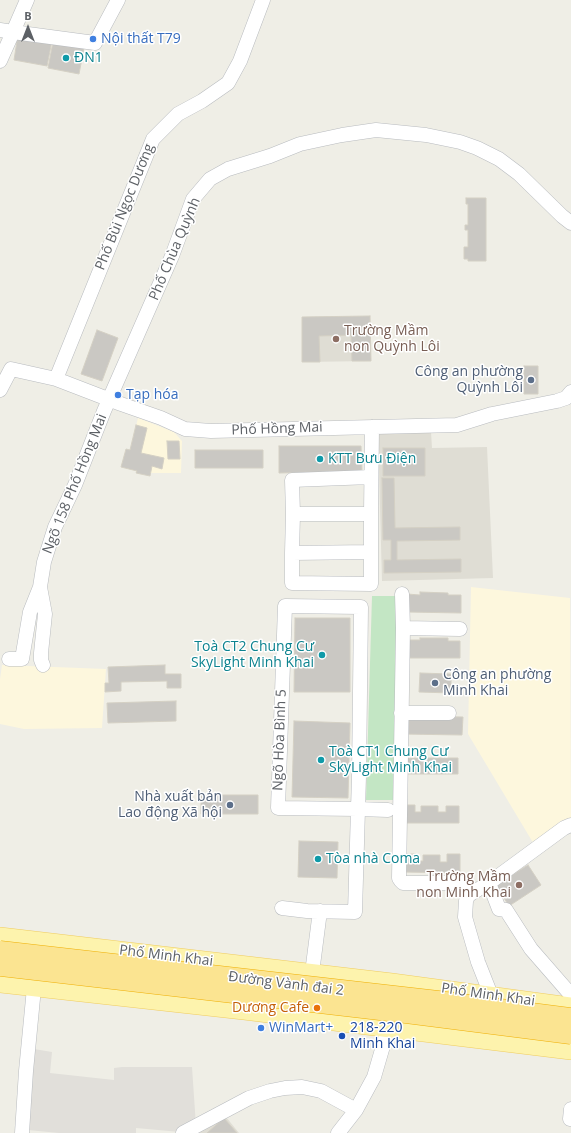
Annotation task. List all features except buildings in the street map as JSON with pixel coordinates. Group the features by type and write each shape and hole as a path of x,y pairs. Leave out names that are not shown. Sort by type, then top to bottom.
{"highway":[{"name":"Đường Vành đai 2","path":"0,951 438,1001 571,1018"},
{"name":"Đường Vành đai 2","path":"0,966 406,1013 571,1034"}],"main road":[{"name":"Phố Minh Khai","path":"0,936 264,967 571,1006"},
{"path":"182,1004 192,997 199,983 199,974 196,966 185,958"},
{"path":"260,1013 252,1008 248,1002 245,985 251,974 264,967"},
{"path":"0,984 388,1028 571,1051"}],"street":[{"path":"0,61 7,31 27,0"},
{"path":"7,31 95,43 118,0"},
{"name":"Phố Bùi Ngọc Dương","path":"56,378 152,139 178,114 202,101 228,83 240,61 263,0"},
{"name":"Phố Chùa Quỳnh","path":"109,400 172,256 194,199 210,179 228,169 270,156 300,144 342,135 376,130 426,135 460,142 477,148 499,159 519,174 571,223"},
{"name":"Phố Hồng Mai","path":"0,390 11,369 56,378 109,400 161,418 185,429 211,431 456,425 492,414 558,401 566,398 571,392"},
{"name":"Ngõ 158 Phố Hồng Mai","path":"43,665 41,653 45,614 40,587 44,562 55,527 75,485 109,400"},
{"path":"371,477 292,480 292,583 371,584 370,514 371,477 372,427"},
{"path":"293,514 370,514"},
{"path":"292,553 370,552"},
{"path":"9,659 22,659 30,612 40,587"},
{"path":"402,594 403,628 399,878 403,883 409,884 463,883 466,884 472,892"},
{"name":"Ngõ Hòa Bình 5","path":"282,908 355,912 358,809 361,607 285,606 278,808 358,809 388,810"},
{"path":"403,628 460,629"},
{"path":"401,713 449,713"},
{"path":"491,995 478,962 465,917 466,901 468,896 472,892 489,883 571,824"},
{"path":"489,883 499,909 506,910 532,949 571,995"},
{"path":"312,973 320,911"},
{"path":"22,1133 34,988"},
{"path":"338,1133 356,1110 374,1077 388,1028"},
{"path":"183,1133 249,1098 285,1088 302,1087 321,1091 356,1110"},
{"path":"571,1109 571,1119"}],"shaded area":[{"name":"Trường Mầm non Quỳnh Lôi","path":"370,316 371,361 302,362 302,317"},
{"path":"138,418 174,432 182,441 181,473 151,473 150,476 136,473 136,471 121,467 126,449 130,450"},
{"path":"431,432 432,448 487,447 493,578 382,581 378,433"},
{"path":"471,587 570,598 571,825 535,846 468,734"},
{"path":"2,665 106,669 102,728 24,729 0,724 0,679"},
{"path":"34,1049 52,1052 50,1073 114,1080 114,1068 192,1067 196,1126 180,1132 136,1128 136,1133 59,1133 28,1130"},
{"path":"226,1117 239,1133 191,1133"}],"green space":[{"path":"372,596 397,596 394,800 366,800"}],"place":[{"name":"Nội thất T79","path":"93,39"},
{"name":"ĐN1","path":"66,58"},
{"name":"Trường Mầm non Quỳnh Lôi","path":"336,339"},
{"name":"Công an phường Quỳnh Lôi","path":"531,380"},
{"name":"Tạp hóa","path":"118,395"},
{"name":"KTT Bưu Điện","path":"320,459"},
{"name":"Toà CT2 Chung Cư SkyLight Minh Khai","path":"322,655"},
{"name":"Công an phường Minh Khai","path":"435,683"},
{"name":"Toà CT1 Chung Cư SkyLight Minh Khai","path":"321,760"},
{"name":"Nhà xuất bản Lao động Xã hội","path":"230,805"},
{"name":"Tòa nhà Coma","path":"318,859"},
{"name":"Trường Mầm non Minh Khai","path":"519,885"},
{"name":"Dương Cafe","path":"317,1008"},
{"name":"WinMart+","path":"261,1028"},
{"name":"218-220 Minh Khai","path":"342,1036"}]}
